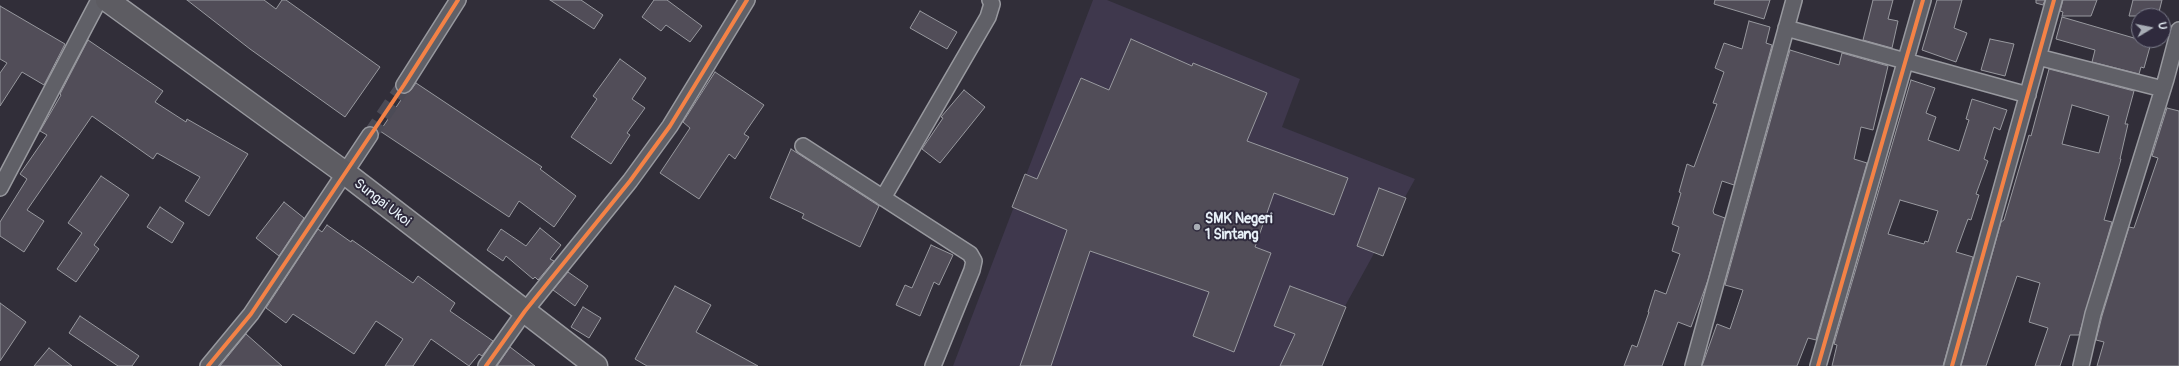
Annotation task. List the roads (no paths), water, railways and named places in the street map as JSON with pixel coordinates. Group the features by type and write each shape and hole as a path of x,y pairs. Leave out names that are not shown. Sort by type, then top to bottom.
{"highway":[{"name":"Sungai Ukoi","path":"107,0 344,173 596,366"}],"street":[{"path":"0,188 99,0"},
{"path":"404,85 458,0"},
{"path":"486,366 525,311 630,181 670,126 747,0"},
{"path":"883,198 988,17 992,4 990,0"},
{"path":"1694,366 1794,0"},
{"path":"1818,366 1923,0"},
{"path":"1952,366 2054,0"},
{"path":"1786,28 2028,95"},
{"path":"2081,366 2093,314 2163,89 2179,30"},
{"path":"2038,57 2163,89"},
{"path":"208,366 251,314 370,135"},
{"path":"803,146 970,254 974,261 972,270 933,366"}],"tunnel":[{"path":"370,135 404,85"}],"place":[{"name":"SMK Negeri 1 Sintang","path":"1197,227"}]}
